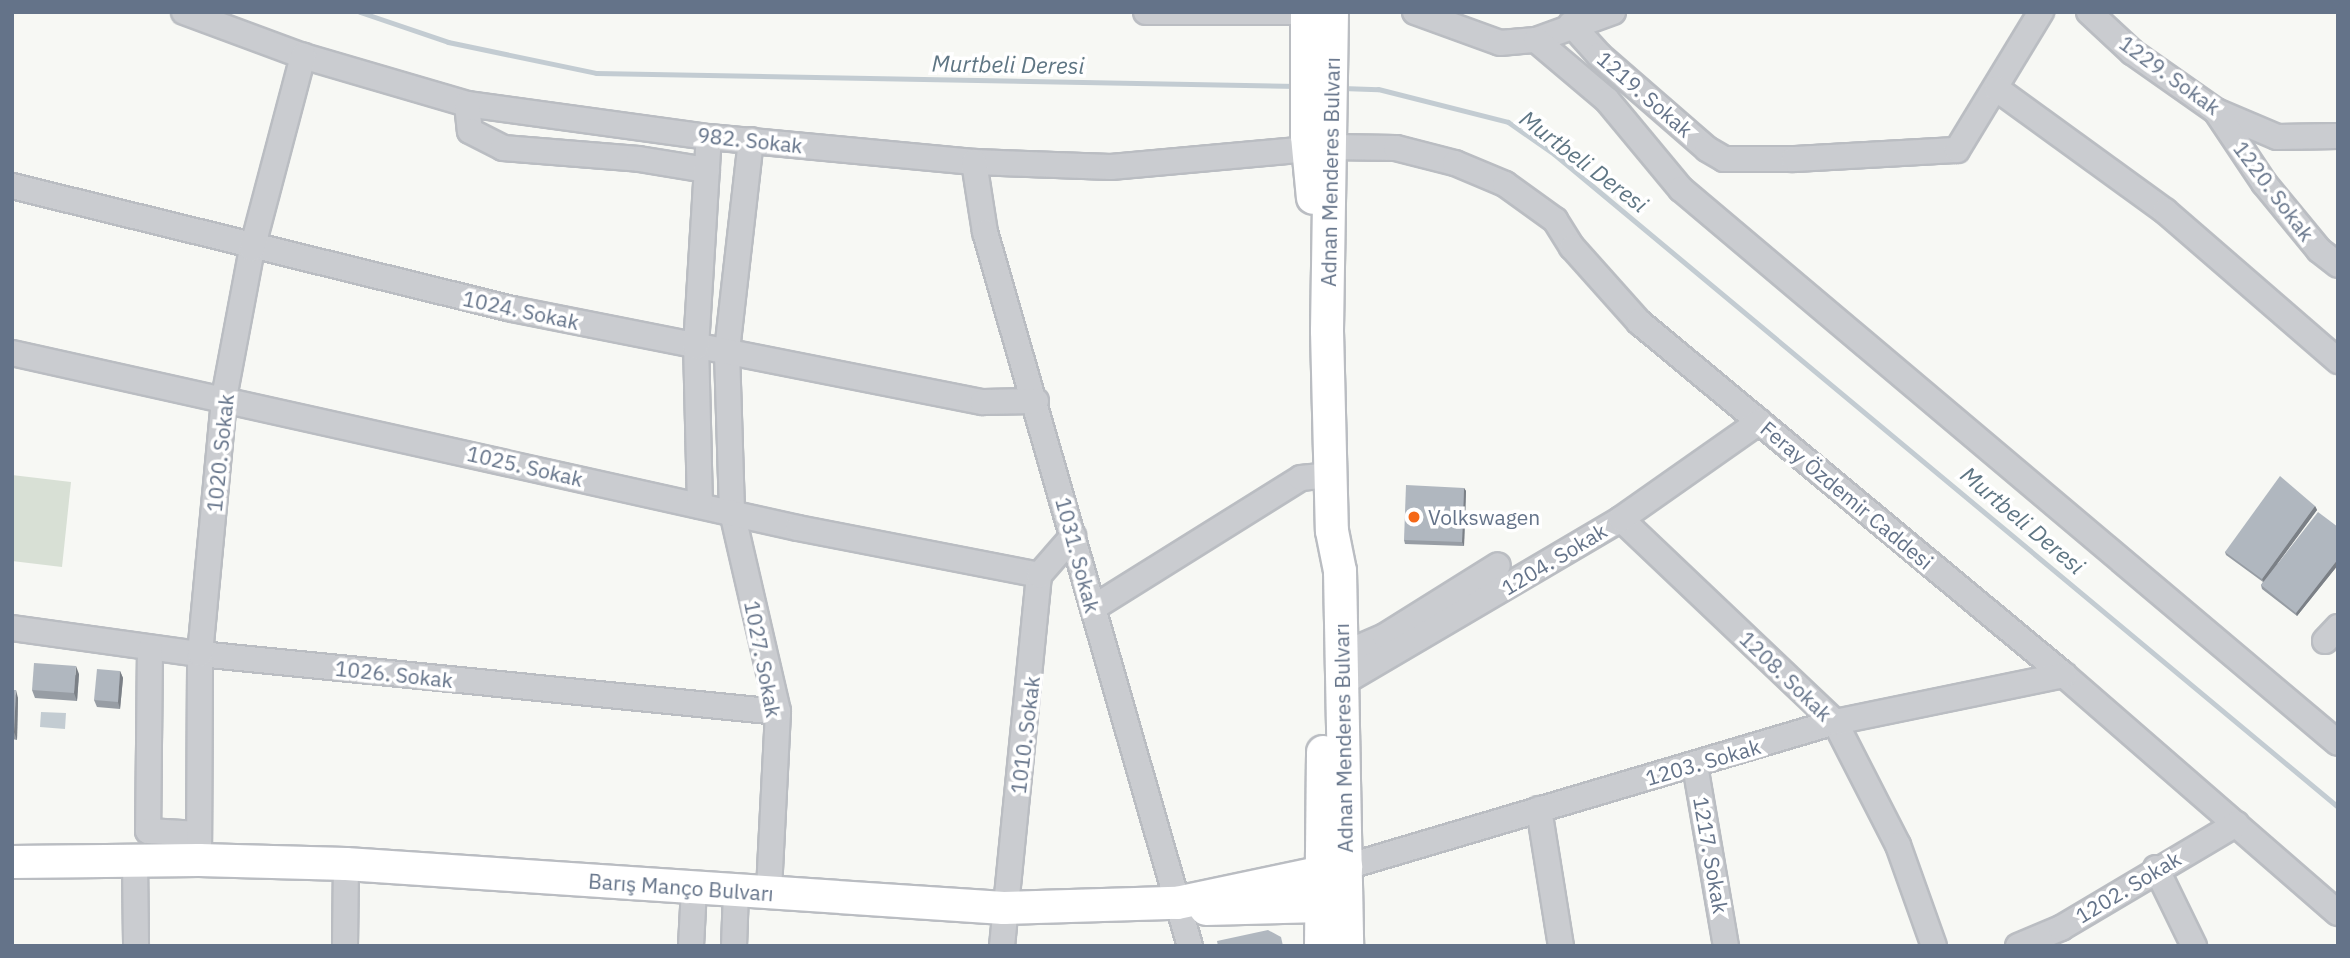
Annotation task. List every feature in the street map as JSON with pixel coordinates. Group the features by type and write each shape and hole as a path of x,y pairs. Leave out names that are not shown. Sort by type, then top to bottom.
{"main road":[{"name":"Adnan Menderes Bulvarı","path":"1317,16 1332,531 1340,571 1341,670 1333,870"},
{"name":"Adnan Menderes Bulvarı","path":"1332,531 1324,570 1334,902 1347,946"},
{"name":"Barış Manço Bulvarı","path":"12,862 135,860 199,847 346,864 1004,908 1177,903 1333,870"},
{"name":"Adnan Menderes Bulvarı","path":"1321,946 1334,902"},
{"path":"1177,903 1208,909 1334,902"}],"street":[{"name":"982. Sokak","path":"184,12 303,56 467,103 709,137 974,162 1111,167 1319,141"},
{"path":"1146,12 1317,16"},
{"path":"1415,12 1500,43 1536,40 1571,24 1613,12"},
{"path":"2041,12 1997,89 2165,211 2338,361"},
{"name":"1229. Sokak","path":"2089,12 2132,52 2216,111 2277,137 2338,136"},
{"name":"1219. Sokak","path":"1571,24 1599,55 1724,159 1957,150 1997,89"},
{"path":"1536,40 1607,100 1681,189 2338,743"},
{"name":"1020. Sokak","path":"199,847 200,654 224,398 253,249 303,56"},
{"path":"467,103 470,131 503,148 639,159 706,170"},
{"name":"1220. Sokak","path":"2216,111 2264,183 2319,250 2338,265"},
{"path":"700,506 696,347 709,137"},
{"name":"1027. Sokak","path":"751,140 727,352 732,513 778,712 769,892"},
{"name":"Feray Özdemir Caddesi","path":"1319,141 1396,148 1455,163 1505,184 1555,220 1572,247 1639,321 2064,675 2338,913"},
{"name":"1031. Sokak","path":"974,162 985,232 1036,401 1190,946"},
{"name":"1024. Sokak","path":"12,186 253,249 696,347 983,402 1036,401"},
{"name":"1025. Sokak","path":"12,353 732,513 1039,575"},
{"name":"1204. Sokak","path":"1341,670 1621,519 1759,422"},
{"path":"1093,608 1301,478 1331,475"},
{"name":"1208. Sokak","path":"1621,519 1835,722 1899,845 1934,946"},
{"path":"1039,575 1073,536"},
{"path":"1341,670 1385,635 1498,565"},
{"name":"1010. Sokak","path":"1002,946 1004,908 1032,677 1039,575"},
{"name":"1026. Sokak","path":"12,628 150,649 778,712"},
{"path":"150,649 148,831 199,847"},
{"name":"1203. Sokak","path":"1333,870 1835,722 2064,675"},
{"name":"1217. Sokak","path":"1695,765 1726,946"},
{"path":"1539,809 1561,946"},
{"name":"1202. Sokak","path":"2018,946 2058,937 2156,868 2236,824"},
{"path":"135,860 136,946"},
{"path":"345,946 346,864"},
{"path":"2156,868 2194,946"},
{"path":"691,946 694,888"},
{"path":"734,946 736,891"}],"shaded area":[{"path":"12,475 71,482 62,567 12,561"},
{"path":"41,712 66,713 65,729 40,727"}],"building":[{"path":"2280,476 2315,506 2262,579 2225,552"},
{"path":"1406,485 1464,488 1462,542 1404,540"},
{"path":"2318,512 2338,527 2338,559 2296,613 2261,585"},
{"path":"34,663 76,666 74,693 32,690"},
{"path":"97,669 120,671 118,702 94,700"},
{"path":"12,690 16,690 14,732 12,732"},
{"path":"1268,930 1281,937 1283,946 1218,946 1217,941"}],"waterway":[{"name":"Murtbeli Deresi","path":"360,12 448,42 596,73 1297,86"},
{"name":"Murtbeli Deresi","path":"1342,88 1378,89 1508,122 1554,154 2338,807"}],"place":[{"name":"Volkswagen","path":"1414,517"}]}
